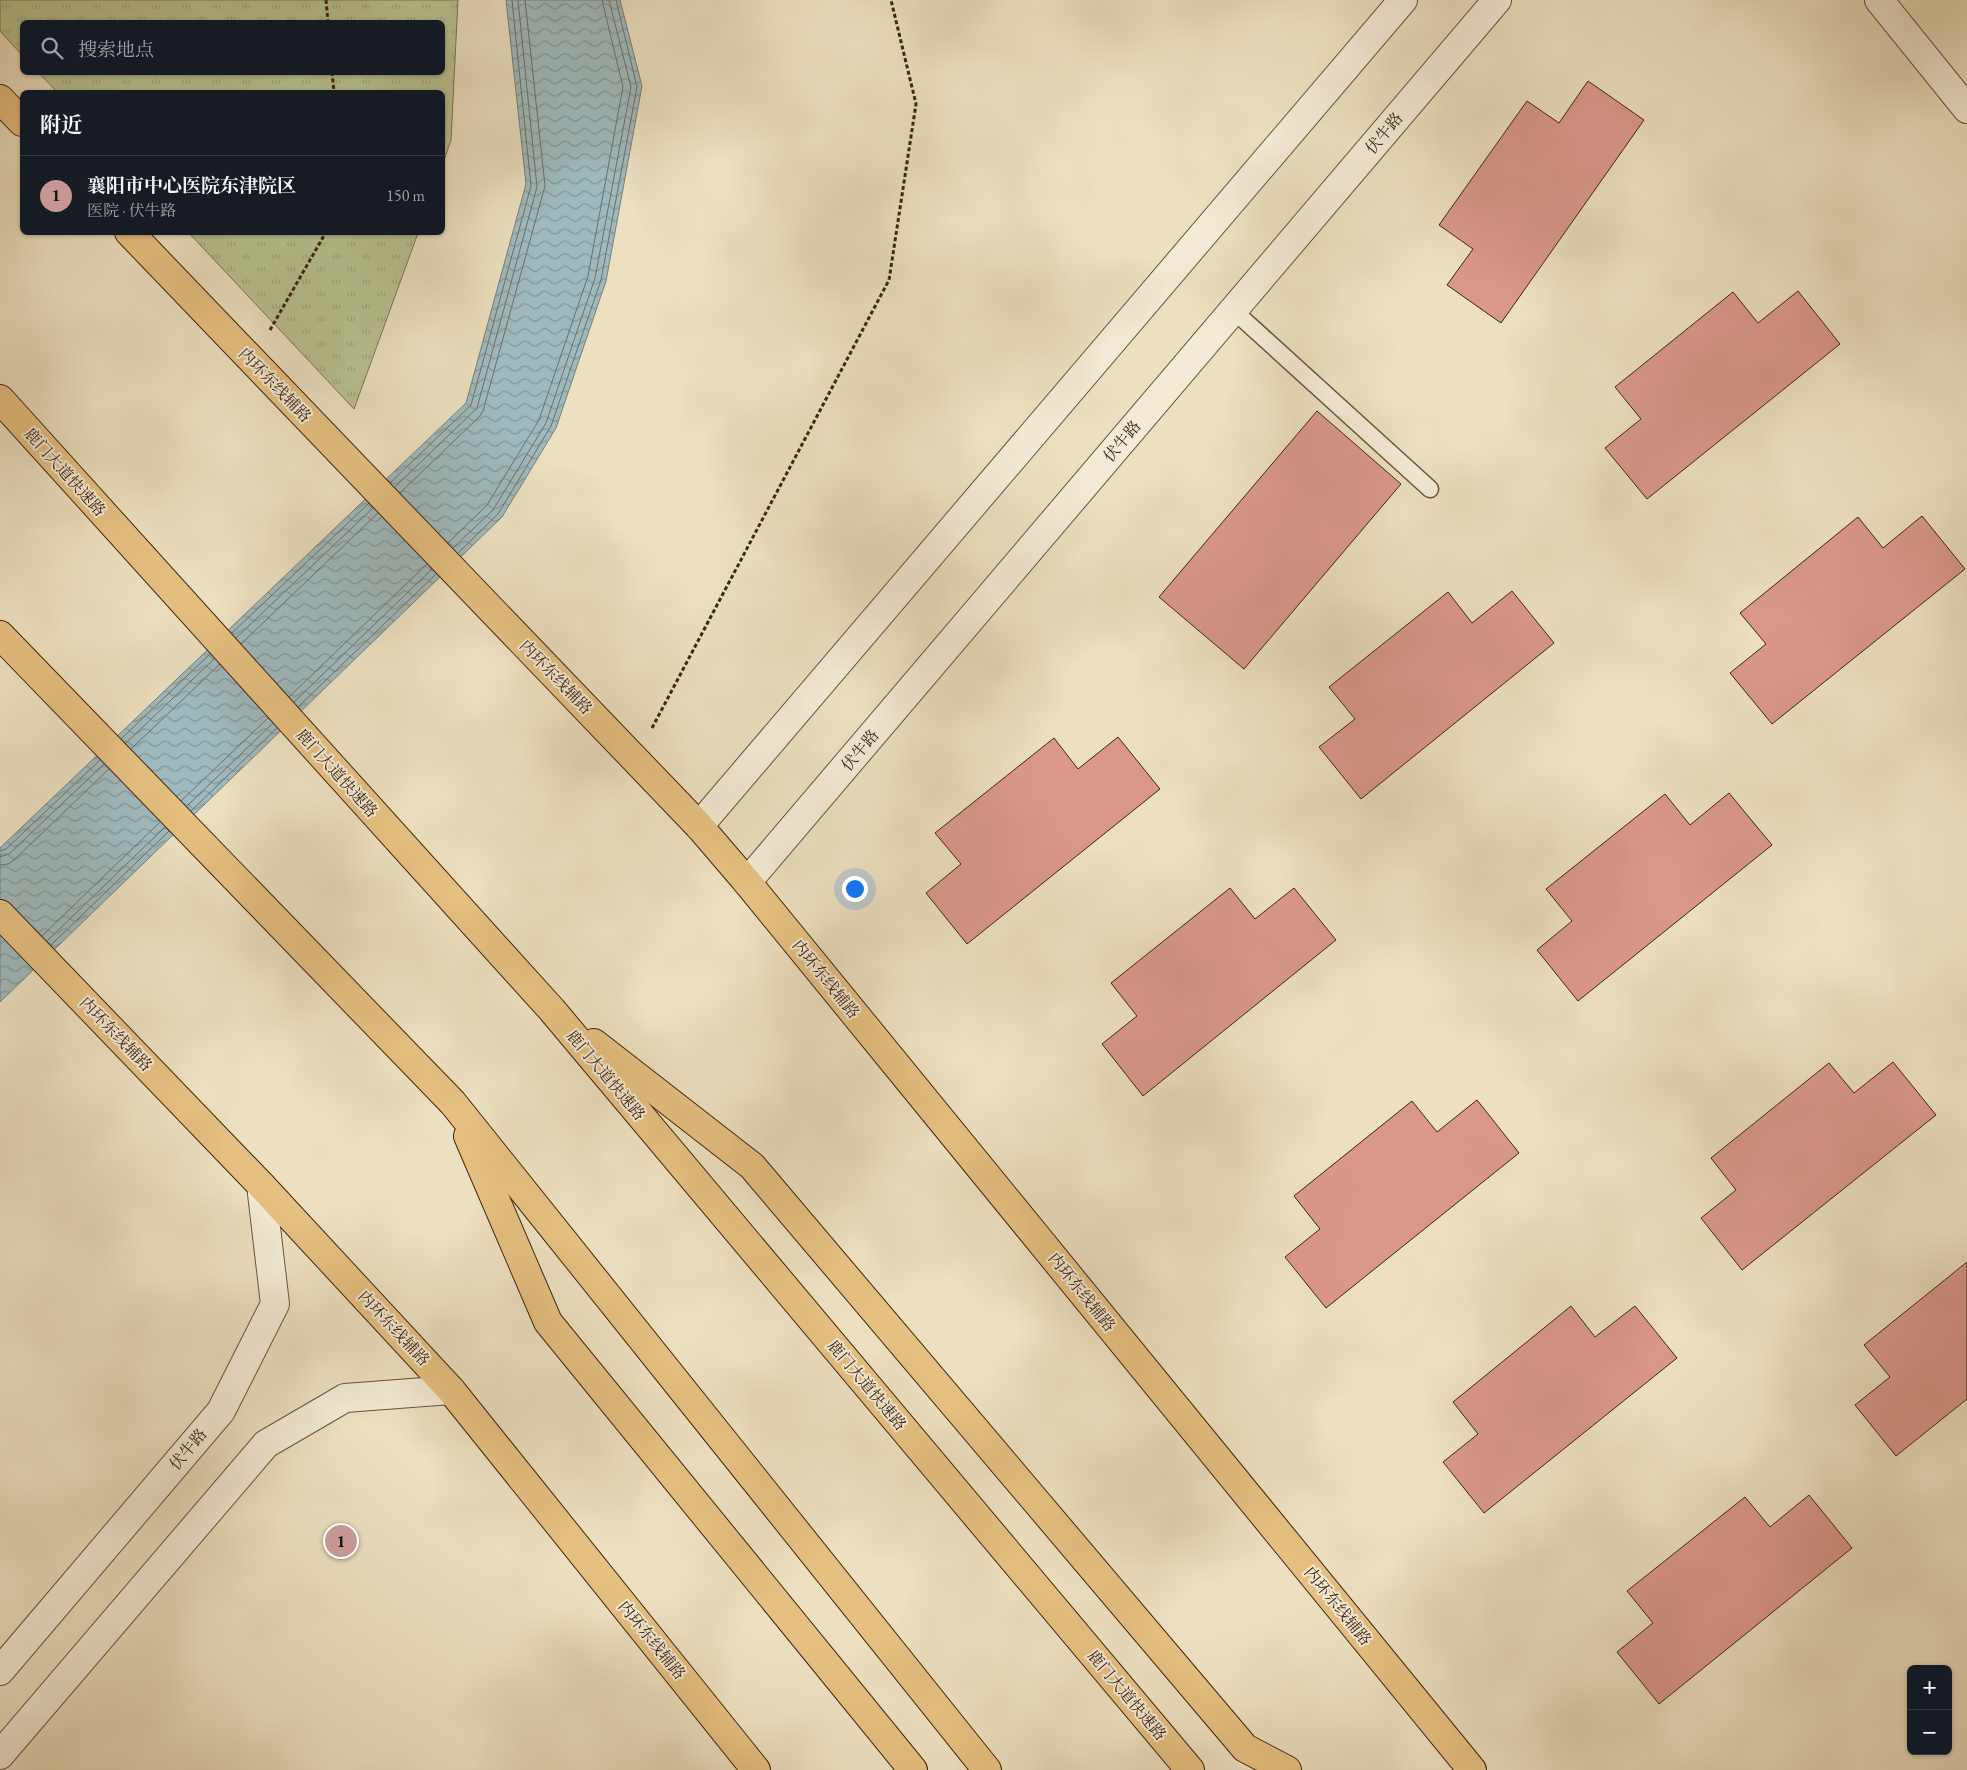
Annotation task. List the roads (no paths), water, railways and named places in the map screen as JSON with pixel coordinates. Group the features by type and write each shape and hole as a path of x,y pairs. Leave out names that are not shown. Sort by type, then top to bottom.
{"main road":[{"path":"0,99 20,120"},
{"name":"内环东线辅路","path":"131,235 699,826 747,882 1472,1770"},
{"name":"鹿门大道快速路","path":"0,400 552,1010 1190,1770"},
{"path":"0,635 453,1102 987,1770"},
{"name":"内环东线辅路","path":"0,914 262,1185 451,1390 756,1770"},
{"path":"552,1010 752,1166 1245,1748 1287,1770"},
{"path":"453,1102 548,1322 913,1770"}],"street":[{"path":"699,826 1403,0"},
{"name":"伏牛路","path":"747,882 1497,0"},
{"path":"1879,0 1967,109"},
{"name":"伏牛路","path":"0,1671 221,1411 276,1304 262,1185"},
{"path":"0,1755 266,1444 345,1398 451,1390"}],"lane":[{"path":"1233,310 1430,490"}],"water":[{"path":"506,0 620,0 642,86 606,281 556,428 502,517 0,1002 0,848 466,403 526,184"}],"place":[{"name":"襄阳市中心医院东津院区","path":"341,1541"}]}
